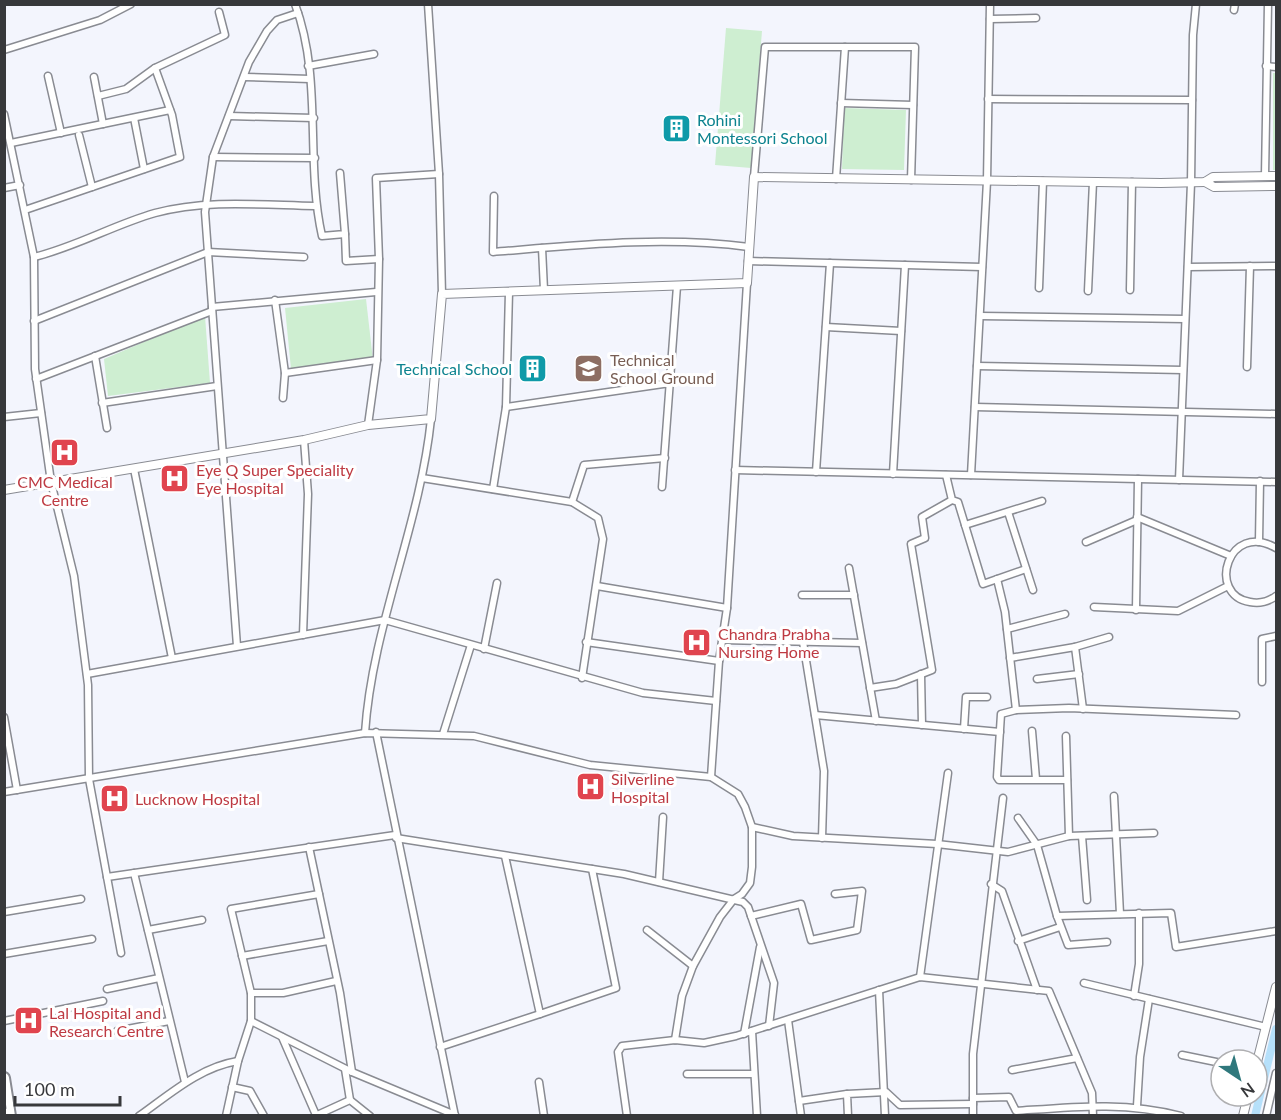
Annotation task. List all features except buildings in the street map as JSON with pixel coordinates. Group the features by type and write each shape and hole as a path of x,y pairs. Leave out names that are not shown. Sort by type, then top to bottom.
{"highway":[{"path":"5,1082 10,1116"}],"street":[{"path":"4,50 100,20 131,4"},
{"path":"295,4 308,66 314,118 315,206 322,237 345,234"},
{"path":"365,733 385,620 422,478 431,419 442,294 439,174 428,4"},
{"path":"971,475 987,181 990,4"},
{"path":"1179,480 1191,183 1192,35 1196,4"},
{"path":"1265,176 1268,4"},
{"path":"98,96 126,88 155,68 225,35 219,12"},
{"path":"237,646 206,205 213,157 244,77 267,31 277,20 298,13"},
{"path":"990,19 1036,18"},
{"path":"711,777 719,661 727,608 748,261 765,47 915,47 911,180"},
{"path":"836,178 845,47"},
{"path":"308,66 374,54"},
{"path":"1266,66 1276,67"},
{"path":"24,210 180,157 170,110 155,68"},
{"path":"48,76 61,133"},
{"path":"94,76 103,124"},
{"path":"244,77 310,79"},
{"path":"988,99 1192,100"},
{"path":"842,103 913,105"},
{"path":"11,143 170,110"},
{"path":"4,114 33,257 36,379 51,483 74,576 87,674 89,779 121,953"},
{"path":"229,116 314,118"},
{"path":"134,118 144,169"},
{"path":"79,135 92,187"},
{"path":"213,157 315,158"},
{"path":"340,173 346,261 379,259"},
{"path":"368,426 377,360 376,292 379,259 376,178 439,174"},
{"path":"754,177 1191,183 1205,182 1213,177 1276,176"},
{"path":"1039,288 1042,181"},
{"path":"1088,291 1093,182"},
{"path":"1130,290 1132,182"},
{"path":"1205,182 1214,187 1276,186"},
{"path":"4,188 20,185"},
{"path":"494,196 493,252 660,241 712,242 749,247"},
{"path":"33,257 56,251 155,213 206,205 315,206"},
{"path":"542,248 544,291"},
{"path":"34,321 208,252 304,257"},
{"path":"748,261 982,267"},
{"path":"816,472 830,263"},
{"path":"893,474 905,265"},
{"path":"1247,367 1250,266"},
{"path":"1188,267 1276,266"},
{"path":"442,294 747,283"},
{"path":"663,487 677,286"},
{"path":"36,379 212,309 275,300 376,292"},
{"path":"493,489 506,407 508,292"},
{"path":"275,300 285,373 283,398"},
{"path":"980,316 1185,319"},
{"path":"826,327 901,331"},
{"path":"95,356 106,428"},
{"path":"285,373 377,360"},
{"path":"977,366 1183,370"},
{"path":"506,407 670,383"},
{"path":"102,403 217,386"},
{"path":"975,407 1276,414"},
{"path":"4,417 41,413"},
{"path":"4,490 304,440 368,426 431,419"},
{"path":"303,635 308,505 304,440"},
{"path":"572,502 584,465 664,458"},
{"path":"134,469 172,658"},
{"path":"735,470 1276,482"},
{"path":"946,475 952,500"},
{"path":"422,478 572,502 598,518 603,539 582,678"},
{"path":"1136,610 1138,479"},
{"path":"1259,542 1260,482"},
{"path":"870,688 896,684 932,670 911,544 925,538 922,517 952,500 958,502 983,584 1026,569"},
{"path":"965,525 1042,501"},
{"path":"1008,512 1033,590"},
{"path":"1086,542 1137,518 1231,556"},
{"path":"1276,548 1259,542 1244,544 1231,556 1226,572 1228,586 1236,596 1246,602 1258,604 1276,596"},
{"path":"849,568 876,721"},
{"path":"997,579 1007,629 1016,710"},
{"path":"484,649 497,583"},
{"path":"597,586 727,608"},
{"path":"1094,607 1178,611 1228,586"},
{"path":"802,595 854,595"},
{"path":"1007,629 1065,614"},
{"path":"87,674 385,620 582,678 643,693 716,701"},
{"path":"1262,681 1262,639 1276,636"},
{"path":"1010,658 1075,647 1109,637"},
{"path":"723,640 862,643"},
{"path":"586,642 719,661"},
{"path":"803,642 824,771 822,838"},
{"path":"442,734 471,645"},
{"path":"1075,647 1083,709"},
{"path":"921,674 922,726"},
{"path":"1037,679 1079,674"},
{"path":"964,729 966,697 987,697"},
{"path":"1067,780 999,780 997,777 1001,714 1016,710 1083,709 1236,715"},
{"path":"815,715 1000,732"},
{"path":"4,717 17,790"},
{"path":"1032,731 1035,779"},
{"path":"376,732 395,836 455,1115"},
{"path":"4,792 376,732 474,735 590,765 711,777 738,794 752,827 753,854 750,882 742,894 734,898 693,966 682,996 675,1040"},
{"path":"1066,736 1069,836"},
{"path":"920,977 948,773"},
{"path":"1114,796 1118,835 1120,914"},
{"path":"973,1116 974,1054 991,884 1003,798"},
{"path":"659,882 663,817"},
{"path":"1018,818 1037,845 1060,927 1068,945 1107,942"},
{"path":"752,827 793,836 937,844 1008,852 1069,836 1154,834"},
{"path":"107,878 395,836 592,869 734,898 745,904 751,916 774,983 770,1026"},
{"path":"1082,836 1087,900"},
{"path":"309,848 352,1072"},
{"path":"506,856 540,1014"},
{"path":"440,1047 616,988 592,869"},
{"path":"134,873 185,1082"},
{"path":"991,884 1002,891 1037,990"},
{"path":"751,916 801,904 811,940 857,930 862,891 835,894"},
{"path":"226,1116 238,1061 251,1021 251,993 231,909 319,894"},
{"path":"4,912 81,899"},
{"path":"1057,916 1171,913 1176,947 1276,931"},
{"path":"1134,996 1139,964 1139,914"},
{"path":"148,930 202,920"},
{"path":"1018,941 1060,927"},
{"path":"647,930 693,966"},
{"path":"4,954 92,939"},
{"path":"242,956 328,941"},
{"path":"744,1034 760,946"},
{"path":"627,1116 618,1052 622,1046 675,1040 704,1042 744,1034 920,977 1049,991 1092,1093 1093,1116"},
{"path":"107,988 159,978"},
{"path":"251,993 283,993 336,981"},
{"path":"1084,983 1266,1027"},
{"path":"1261,1048 1276,987"},
{"path":"879,990 886,1092 885,1116"},
{"path":"1137,1106 1140,1057 1149,999"},
{"path":"4,1022 103,1001"},
{"path":"788,1020 801,1116"},
{"path":"117,1031 169,1021"},
{"path":"251,1021 345,1069 455,1115"},
{"path":"752,1031 757,1116"},
{"path":"282,1037 316,1115 350,1100"},
{"path":"1182,1054 1209,1061"},
{"path":"1012,1070 1077,1058"},
{"path":"139,1116 185,1082 220,1064 238,1061"},
{"path":"345,1069 350,1100 370,1116"},
{"path":"1266,1116 1276,1072"},
{"path":"687,1074 754,1074"},
{"path":"539,1082 544,1116"},
{"path":"232,1087 250,1091 264,1116"},
{"path":"799,1101 847,1094 886,1092 900,1105 1009,1097 1016,1111 1093,1106 1137,1106 1181,1116"},
{"path":"847,1094 848,1116"}],"green space":[{"path":"726,28 762,31 751,168 715,165"},
{"path":"1273,73 1276,73 1276,170 1273,170"},
{"path":"844,108 906,110 904,170 842,169"},
{"path":"366,299 373,360 291,369 285,308"},
{"path":"205,316 210,383 108,396 104,359"}],"waterway":[{"path":"1255,1116 1276,1029"}],"railway":[{"path":"4,1099 7,1116"}],"place":[{"name":"Rohini Montessori School","path":"676,128"},
{"name":"Technical School","path":"533,368"},
{"name":"Technical School Ground","path":"589,368"},
{"name":"CMC Medical Centre","path":"65,453"},
{"name":"Eye Q Super Speciality Eye Hospital","path":"175,478"},
{"name":"Chandra Prabha Nursing Home","path":"697,642"},
{"name":"Silverline Hospital","path":"590,787"},
{"name":"Lucknow Hospital","path":"114,798"},
{"name":"Lal Hospital and Research Centre","path":"28,1021"}]}
